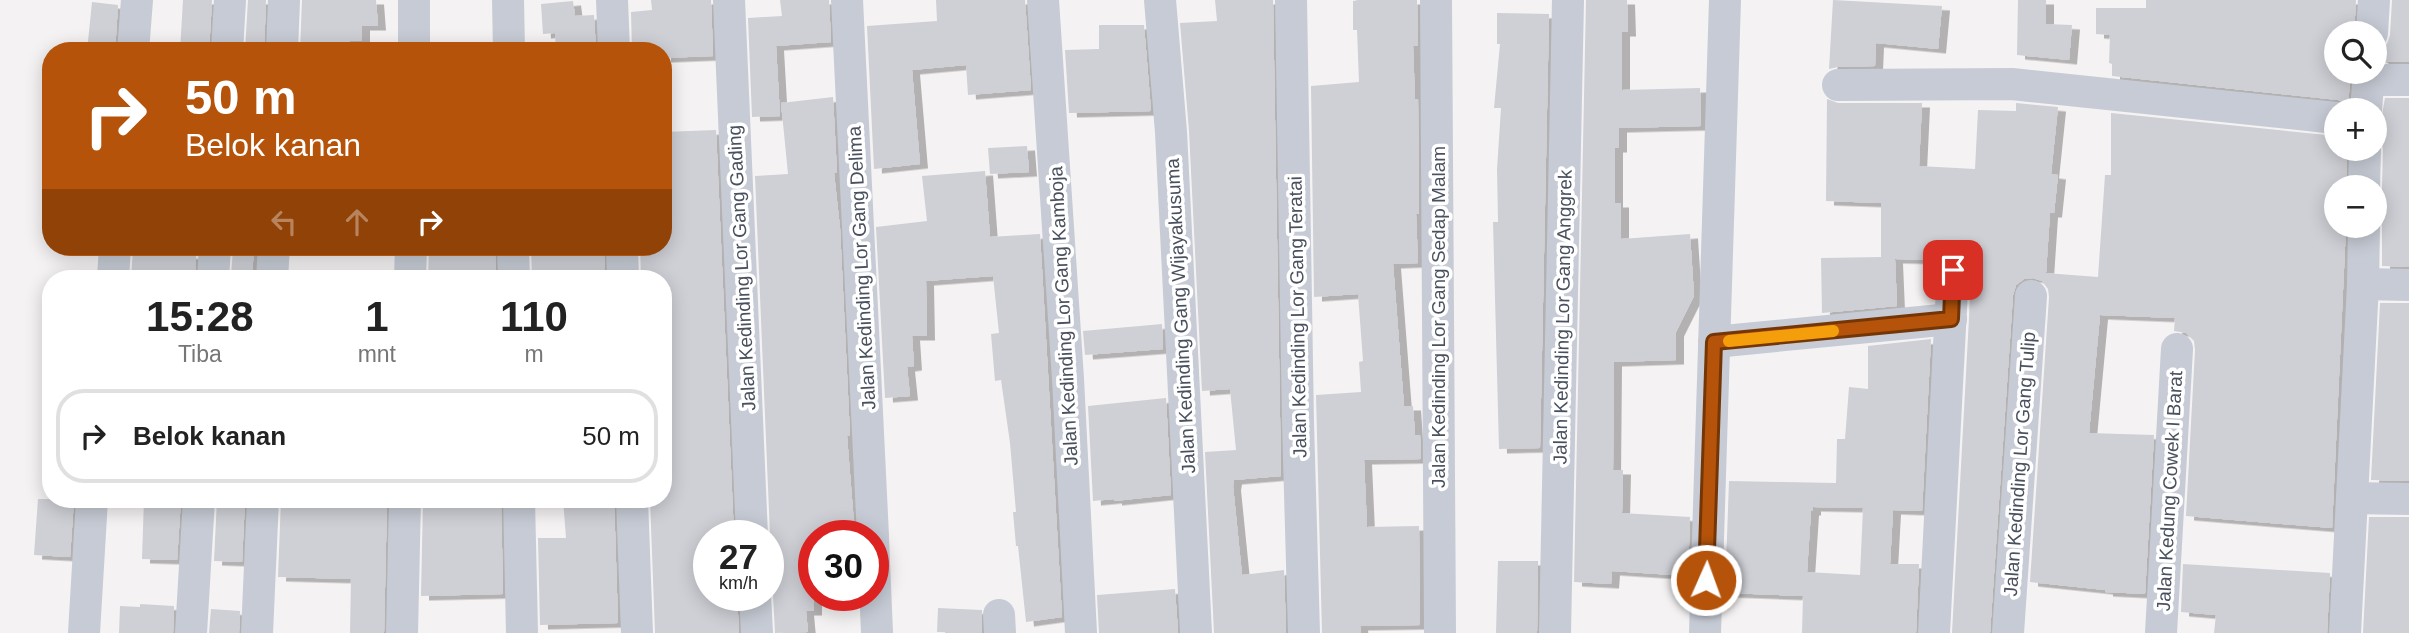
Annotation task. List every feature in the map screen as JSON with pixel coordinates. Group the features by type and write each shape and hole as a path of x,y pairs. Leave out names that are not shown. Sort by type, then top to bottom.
{"street":[{"path":"134,42 137,0"},
{"path":"228,42 230,0"},
{"path":"282,42 284,0"},
{"path":"414,0 414,42"},
{"path":"508,0 509,42"},
{"path":"612,0 614,42"},
{"name":"Jalan Kedinding Lor Gang Gading","path":"729,0 751,520"},
{"name":"Jalan Kedinding Lor Gang Delima","path":"847,0 872,520"},
{"name":"Jalan Kedinding Lor Gang Kamboja","path":"1043,0 1068,379 1081,633"},
{"name":"Jalan Kedinding Gang Wijayakusuma","path":"1160,0 1171,132 1196,633"},
{"name":"Jalan Kedinding Lor Gang Teratai","path":"1291,0 1304,633"},
{"name":"Jalan Kedinding Lor Gang Sedap Malam","path":"1436,0 1440,633"},
{"name":"Jalan Kedinding Lor Gang Anggrek","path":"1555,633 1568,0"},
{"path":"1704,633 1725,0"},
{"path":"2373,21 2374,0"},
{"path":"2368,87 2409,80"},
{"path":"1838,85 2012,83 2324,117"},
{"path":"2345,633 2364,238"},
{"path":"1934,633 1953,270"},
{"path":"2363,284 2409,285"},
{"name":"Jalan Kedinding Lor Gang Tulip","path":"2008,633 2031,296"},
{"path":"1714,342 1951,319"},
{"name":"Jalan Kedung Cowek I Barat","path":"2161,633 2177,349"},
{"path":"2352,498 2409,499"},
{"path":"84,633 91,508"},
{"path":"191,633 199,508"},
{"path":"257,633 263,508"},
{"path":"402,633 405,508"},
{"path":"519,508 522,633"},
{"path":"632,508 637,633"},
{"path":"756,611 757,633"},
{"name":"Jalan Kedinding Lor Gang Delima","path":"876,611 877,633"}],"building":[{"path":"183,0 212,0 210,42 181,42"},
{"path":"248,0 266,0 264,42 245,42"},
{"path":"302,0 376,0 378,26 362,26 362,41 300,42"},
{"path":"651,0 711,0 713,56 672,58 672,42 632,42 631,12 652,10"},
{"path":"780,0 829,0 831,42 776,46 780,116 752,117 748,18 782,16"},
{"path":"936,0 1025,0 1031,90 968,95 966,65 912,70 920,164 874,169 867,26 937,21"},
{"path":"1215,0 1273,0 1281,476 1234,480 1233,486 1242,575 1284,570 1286,633 1214,633 1205,452 1236,450 1230,389 1202,391 1189,131 1180,23 1217,21"},
{"path":"1417,0 1418,46 1413,46 1415,99 1418,99 1418,263 1393,264 1404,406 1413,406 1415,435 1420,435 1421,459 1364,460 1367,527 1419,526 1420,625 1360,626 1361,633 1322,633 1316,395 1361,392 1359,362 1363,361 1358,294 1314,297 1311,86 1359,82 1357,30 1353,30 1353,1"},
{"path":"1586,0 1627,0 1628,32 1622,32 1622,90 1700,88 1701,126 1619,128 1619,148 1615,148 1615,203 1621,203 1621,239 1690,234 1694,296 1676,332 1676,360 1614,362 1613,470 1623,470 1622,513 1690,517 1688,576 1612,571 1611,584 1574,582"},
{"path":"1833,0 1942,6 1938,49 1876,43 1875,66 1829,69"},
{"path":"2018,0 2046,0 2046,24 2072,25 2069,60 2017,55"},
{"path":"2146,0 2356,0 2355,21 2324,21 2324,84 2350,84 2349,98 2324,99 2112,76 2112,64 2109,63 2110,35 2096,34 2096,8 2146,8"},
{"path":"2392,0 2409,0 2409,62 2387,62"},
{"path":"573,1 575,16 594,15 596,42 556,42 555,33 543,34 541,4"},
{"path":"92,2 118,5 116,42 88,42"},
{"path":"1497,13 1549,14 1540,448 1499,449 1493,222 1498,222 1497,169 1501,108 1494,108 1500,44 1497,44"},
{"path":"1099,25 1144,25 1151,111 1069,113 1065,50 1099,49"},
{"path":"833,97 837,173 834,173 840,228 850,436 847,436 854,520 798,520 798,611 806,611 808,632 775,633 774,611 784,611 784,520 769,520 755,176 788,174 781,103"},
{"path":"2387,98 2409,98 2409,267 2382,266 2382,238 2387,238 2387,175 2382,175 2383,161 2387,161"},
{"path":"1827,99 1838,103 1922,103 1919,166 1975,169 1978,110 2016,111 2016,103 2058,107 2051,174 2058,175 2054,213 2050,213 2046,273 2098,277 2105,175 2111,175 2111,113 2324,135 2324,161 2347,161 2346,175 2324,175 2324,238 2345,238 2332,528 2186,516 2194,341 2186,333 2174,331 2175,318 2100,315 2089,433 2154,435 2145,594 2105,592 2030,582 2049,297 2048,289 2042,281 2024,279 2016,285 2013,295 1990,633 1952,633 1970,262 1964,255 1953,252 1944,254 1938,260 1895,259 1897,306 1822,313 1821,258 1881,257 1881,203 1826,201"},
{"path":"716,130 733,520 693,520 693,611 738,611 739,633 655,633 650,508 672,508 672,270 641,270 640,256 672,256 672,132"},
{"path":"1027,146 1029,172 990,174 988,148"},
{"path":"985,171 990,237 1040,234 1062,617 1026,622 1016,546 1010,443 1001,380 995,381 991,334 999,333 993,276 926,281 927,336 912,336 914,366 907,367 910,396 885,398 876,227 927,221 922,176"},
{"path":"133,256 196,256 195,270 132,270"},
{"path":"232,256 253,256 253,270 232,270"},
{"path":"429,256 495,256 496,270 428,270"},
{"path":"531,256 604,256 605,270 532,270"},
{"path":"2380,303 2409,303 2409,481 2371,480"},
{"path":"1162,324 1163,349 1085,355 1083,331"},
{"path":"1931,339 1922,511 1893,510 1890,564 1919,564 1916,633 1802,633 1803,596 1725,593 1729,481 1836,483 1837,439 1845,439 1849,387 1868,389 1868,346","holes":["1813,507 1863,508 1860,575 1807,572"]},
{"path":"1166,398 1171,495 1093,501 1088,406"},
{"path":"38,499 42,499 42,508 73,508 70,557 34,555"},
{"path":"144,508 180,508 177,560 142,559"},
{"path":"217,508 245,508 242,562 214,561"},
{"path":"281,508 387,508 384,633 350,633 351,579 278,577"},
{"path":"423,508 501,508 503,594 421,596"},
{"path":"564,508 614,508 618,623 540,625 538,538 566,538"},
{"path":"2369,517 2409,517 2409,633 2363,633"},
{"path":"1498,561 1538,561 1537,633 1496,633"},
{"path":"2183,564 2330,573 2327,633 2214,633 2216,615 2181,612"},
{"path":"1175,589 1178,633 1099,633 1097,595"},
{"path":"140,604 174,606 173,633 119,633 120,606 140,607"},
{"path":"938,608 982,610 982,633 937,632"},
{"path":"211,609 240,611 239,633 209,633"}],"slow traffic":[{"path":"1729,341 1833,331"}],"route":[{"path":"1706,580 1714,342 1951,319 1953,270"}]}
